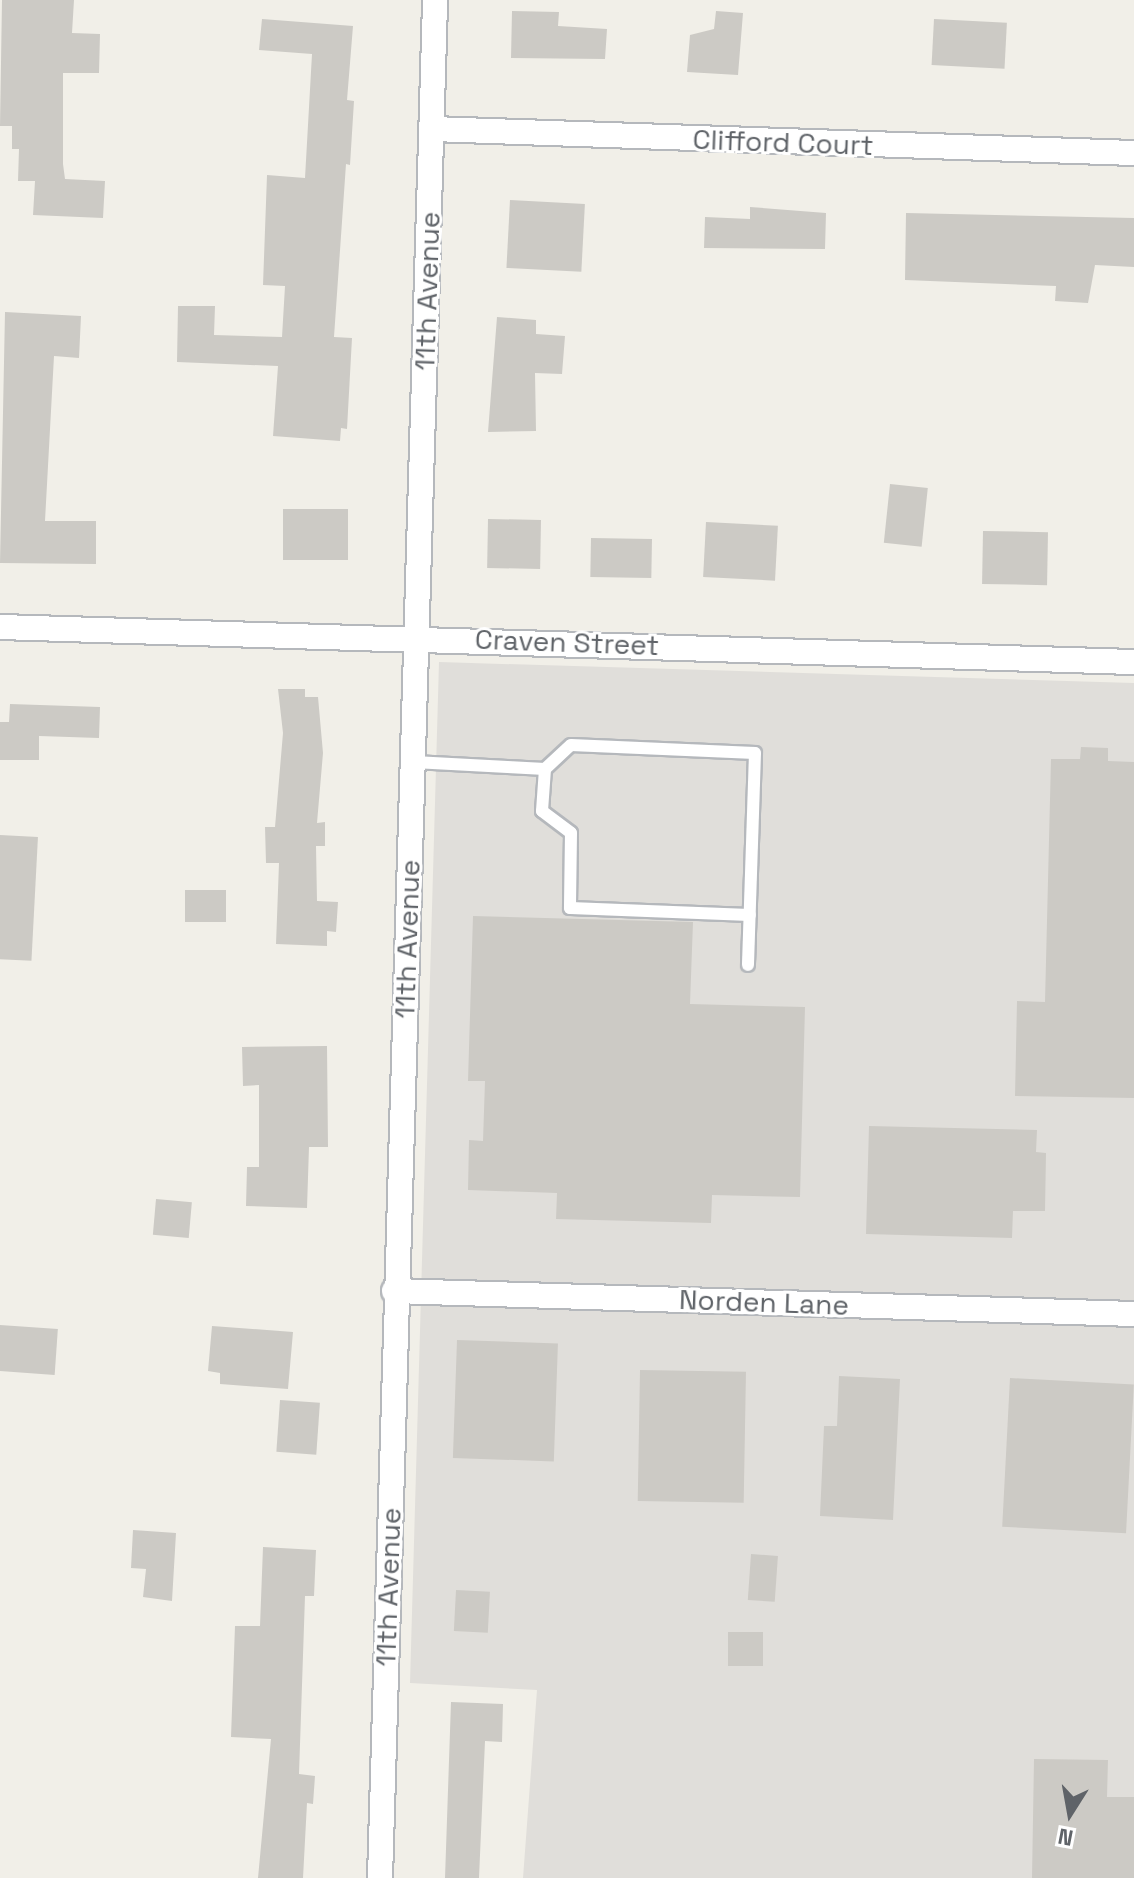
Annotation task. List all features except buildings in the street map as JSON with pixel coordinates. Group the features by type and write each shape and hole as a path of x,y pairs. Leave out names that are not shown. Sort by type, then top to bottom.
{"street":[{"name":"11th Avenue","path":"380,1878 394,1291 418,637 435,0"},
{"name":"Clifford Court","path":"432,129 1134,153"},
{"name":"Craven Street","path":"0,627 418,637 1134,662"},
{"name":"Norden Lane","path":"394,1291 1134,1314"}],"lane":[{"path":"748,965 750,915 755,753 571,745 545,769 542,811 571,833 570,908 750,915"},
{"path":"414,762 545,769"}],"shaded area":[{"path":"439,662 1134,683 1134,1878 523,1878 537,1690 410,1683"}]}
